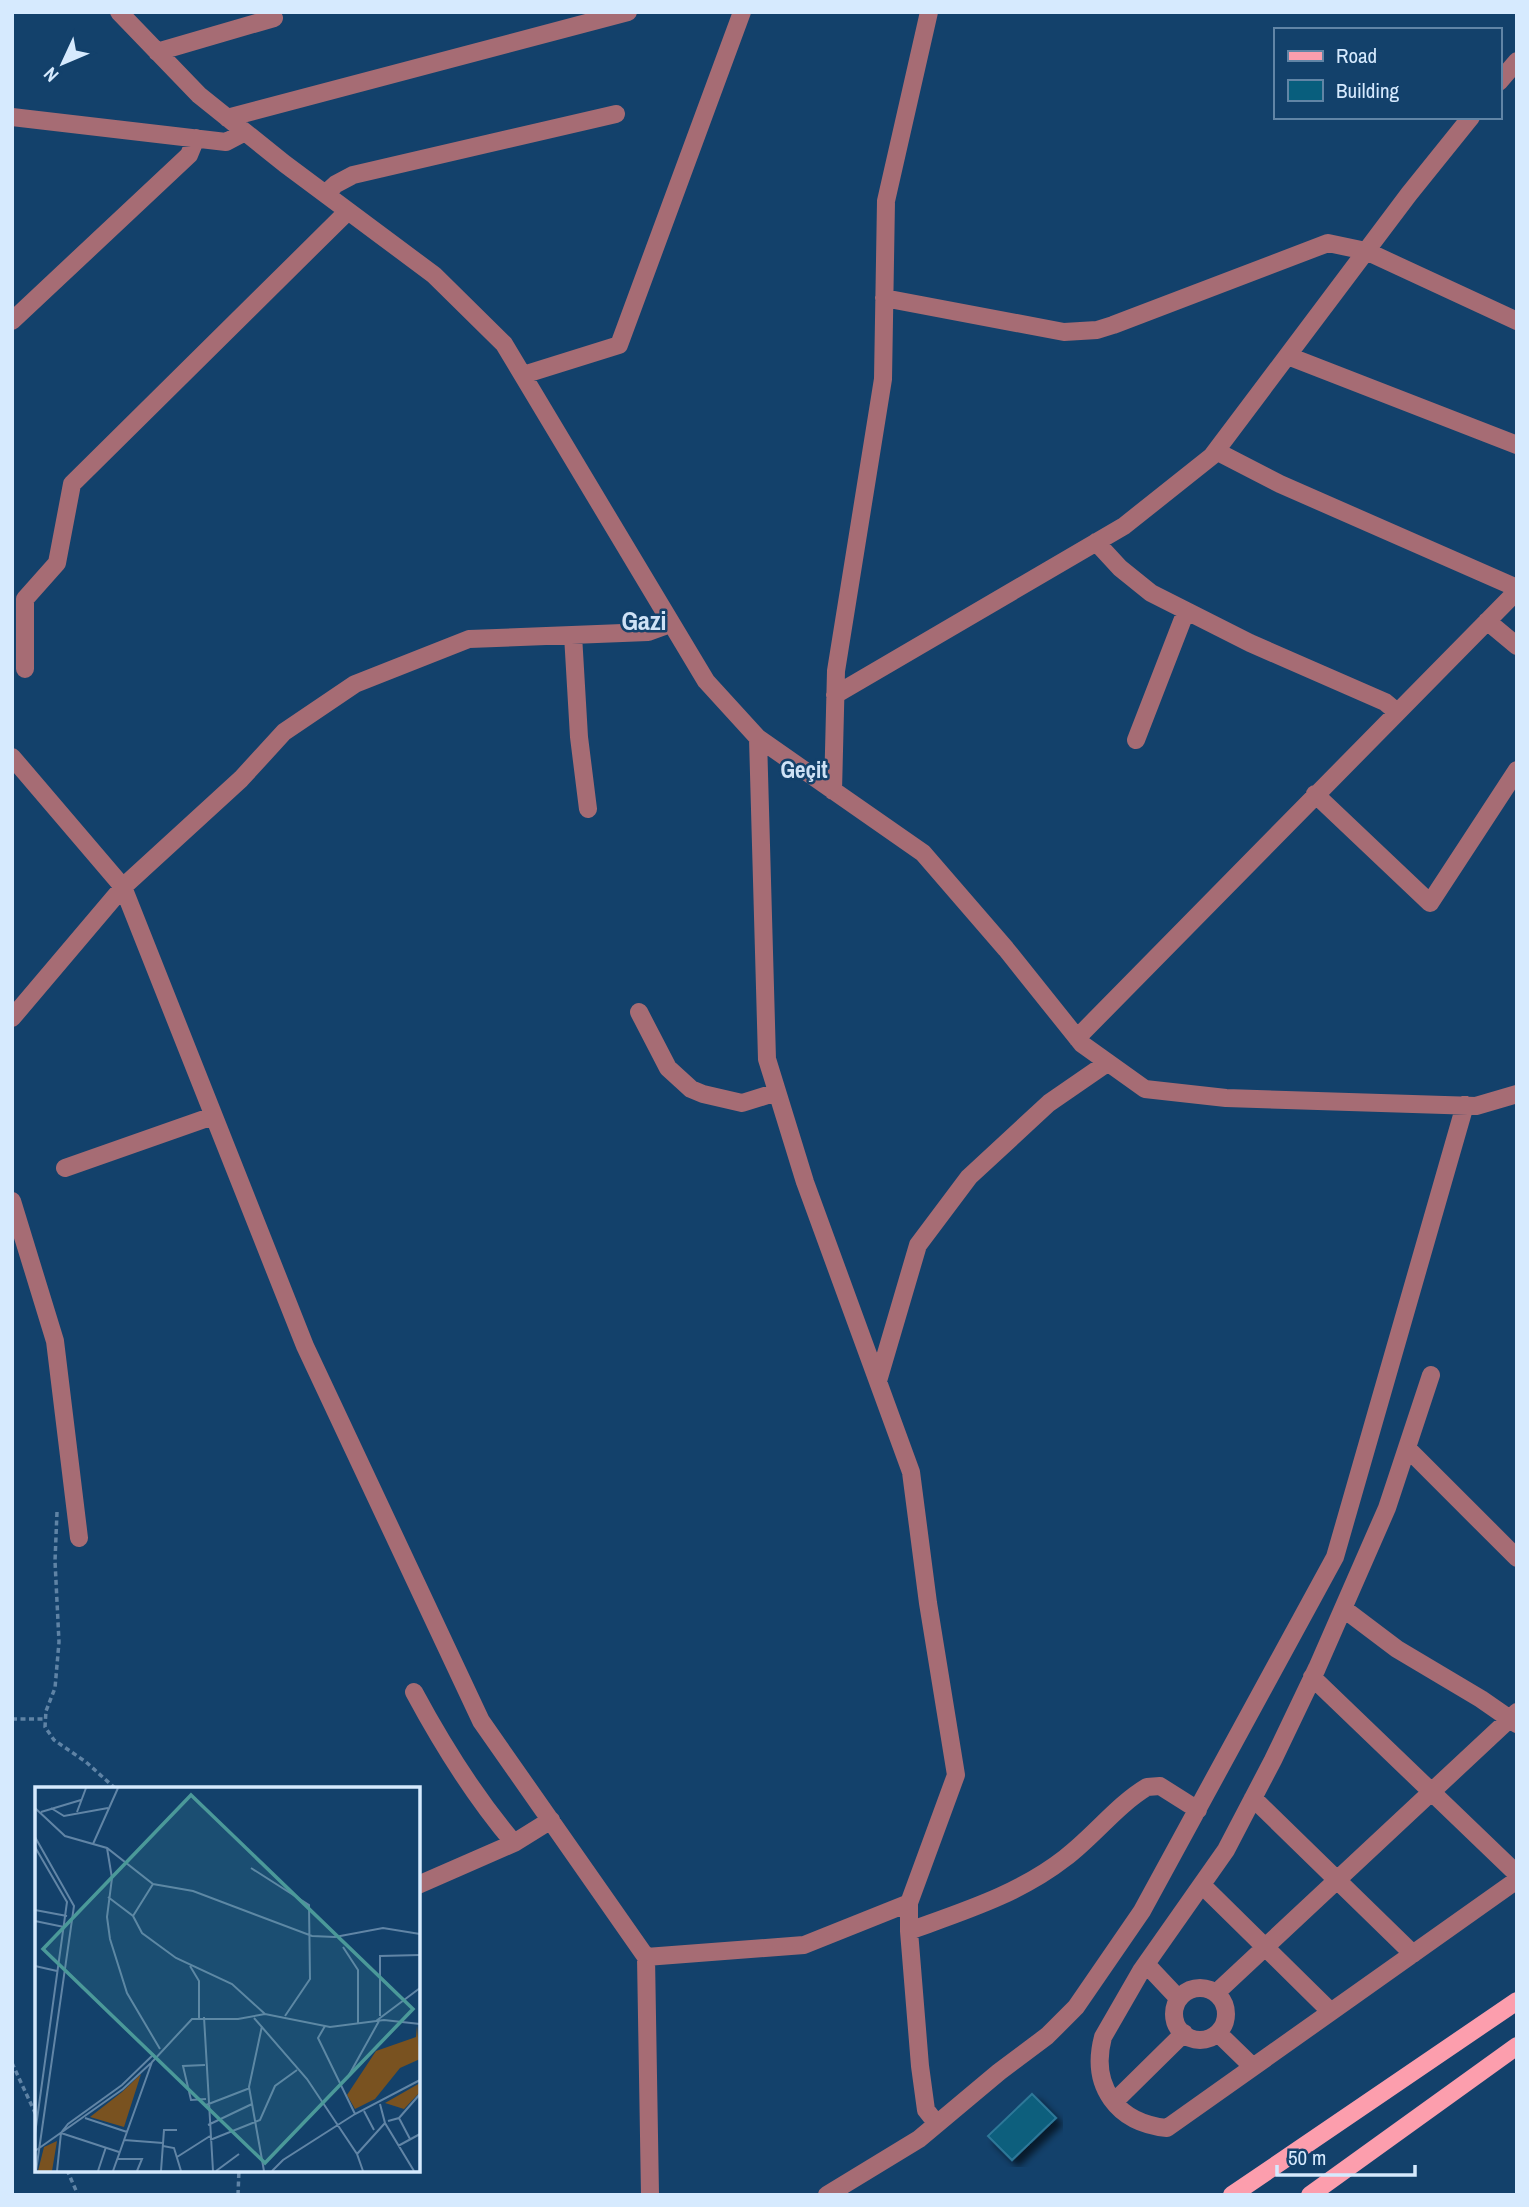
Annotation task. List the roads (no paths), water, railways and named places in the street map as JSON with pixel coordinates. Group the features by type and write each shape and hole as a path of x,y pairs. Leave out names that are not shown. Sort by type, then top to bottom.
{"main road":[{"path":"1231,2195 1517,2001"},
{"path":"1310,2195 1517,2046"}],"street":[{"path":"119,12 199,95 434,275 504,344 706,681 758,738 923,853 1006,949 1077,1038 1107,1062 1145,1089 1226,1098 1517,1108"},
{"path":"227,118 628,12"},
{"path":"523,375 619,345 742,12"},
{"path":"833,791 836,671 883,379 886,201 929,12"},
{"path":"157,52 274,18"},
{"path":"1501,80 1517,61"},
{"path":"325,194 353,175 616,114"},
{"path":"12,117 226,142 245,132"},
{"path":"835,695 1124,526 1216,451 1366,251 1469,119"},
{"path":"12,321 189,155 196,138"},
{"path":"25,669 25,599 57,563 72,484 348,211"},
{"path":"884,298 1049,330 1080,332 1113,325 1328,243 1366,251 1517,321"},
{"path":"1288,356 1517,445"},
{"path":"1077,1038 1517,589 1280,484 1216,451"},
{"path":"1096,542 1120,568 1152,593 1306,668 1385,702 1396,712"},
{"path":"1136,740 1186,611"},
{"path":"1487,621 1517,646"},
{"path":"12,1018 123,887 242,779 284,732 355,684 469,639 648,632 670,624"},
{"path":"573,635 579,737 588,809"},
{"path":"758,738 767,1059 805,1182 912,1472 928,1603 956,1775 909,1903 909,1931 926,2110 937,2124"},
{"path":"14,760 123,887 305,1346 481,1721 646,1957 650,2195"},
{"path":"1315,794 1430,903 1517,770"},
{"path":"639,1012 668,1068 691,1089 742,1103 777,1092"},
{"path":"878,1381 918,1245 969,1177 1049,1103 1107,1062"},
{"path":"1470,1105 1517,1094"},
{"path":"827,2195 919,2139 1046,2036 1076,2007 1142,1911 1335,1557 1470,1105"},
{"path":"65,1168 213,1116"},
{"path":"12,1201 55,1340 79,1538"},
{"path":"1431,1375 1387,1508 1344,1609 1253,1798 1226,1850 1146,1964 1103,2037 1100,2074 1114,2102 1140,2123 1167,2128 1517,1880"},
{"path":"1407,1448 1517,1558"},
{"path":"1216,1993 1431,1792 1515,1718 1396,1649 1344,1609"},
{"path":"1312,1677 1517,1874"},
{"path":"414,1692 465,1779 514,1843"},
{"path":"909,1931 984,1904 1035,1878 1067,1857 1147,1787 1160,1786 1198,1810"},
{"path":"1253,1798 1413,1954"},
{"path":"420,1884 514,1843 551,1820"},
{"path":"1202,1885 1331,2012"},
{"path":"646,1957 804,1945 909,1903"},
{"path":"1146,1964 1180,1998"},
{"path":"1201,1988 1216,1993 1222,1998 1226,2013 1218,2033 1204,2039 1190,2037 1184,2033 1175,2020 1176,2005 1180,1998 1185,1993 1201,1988"},
{"path":"1114,2102 1184,2033"},
{"path":"1218,2033 1253,2067"}],"district":[{"name":"Gazi","path":"644,620"},
{"name":"Geçit","path":"804,769"}]}
